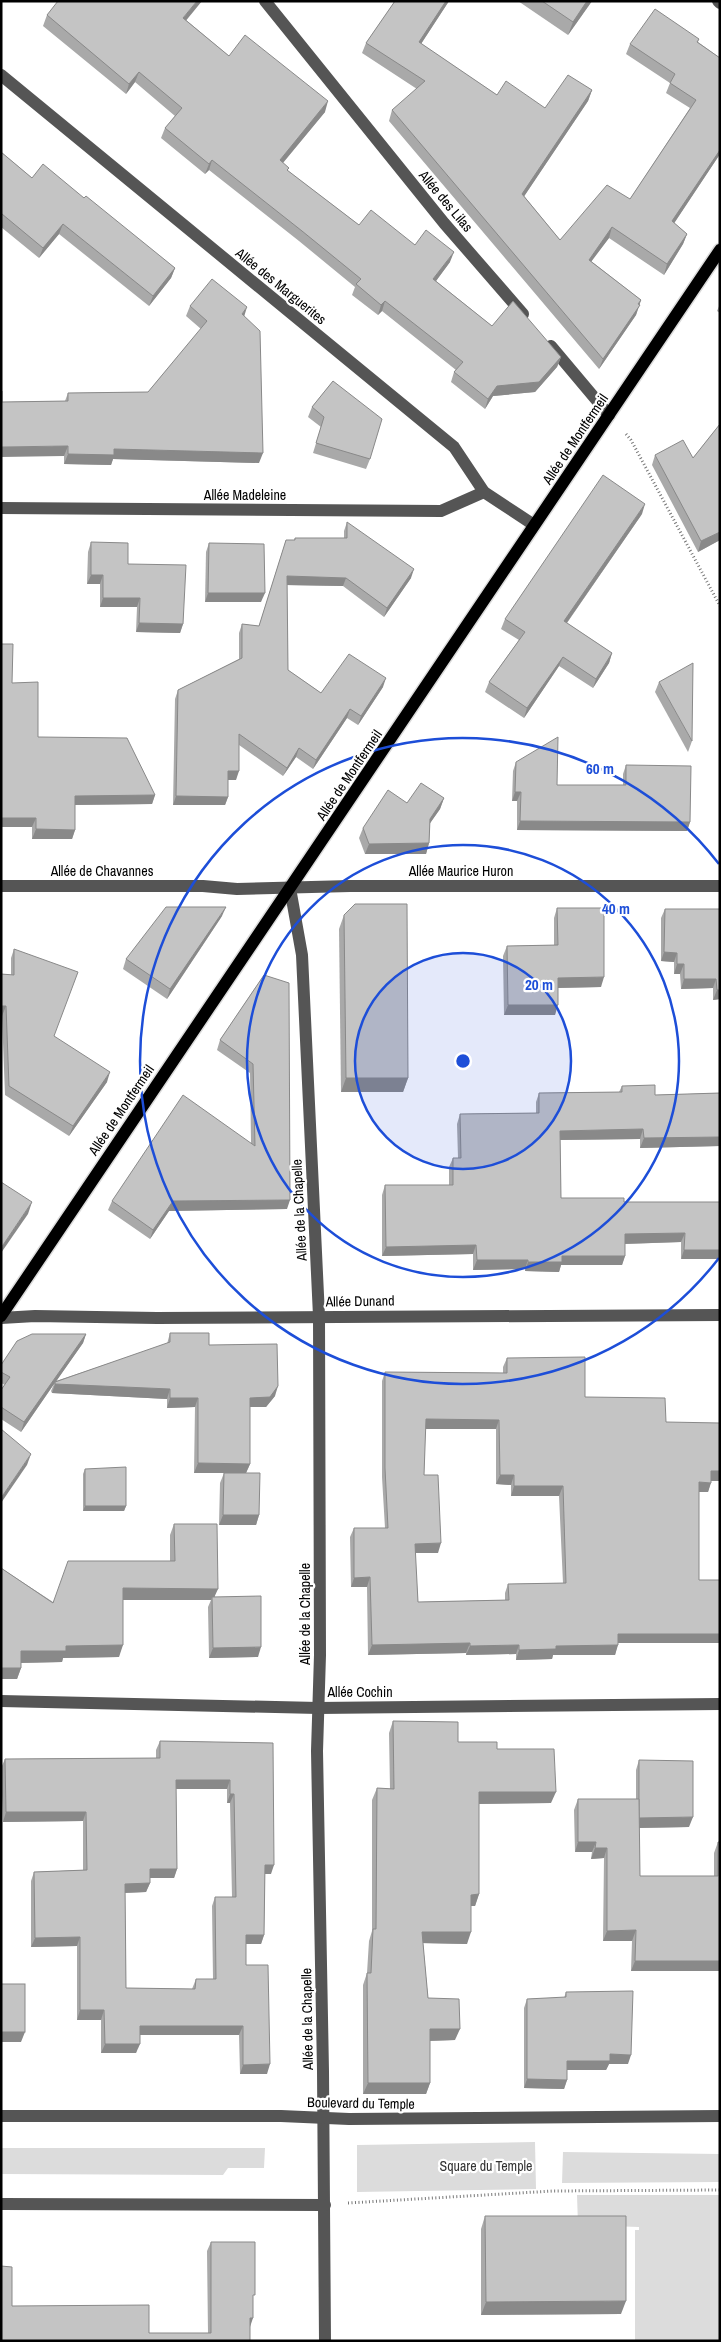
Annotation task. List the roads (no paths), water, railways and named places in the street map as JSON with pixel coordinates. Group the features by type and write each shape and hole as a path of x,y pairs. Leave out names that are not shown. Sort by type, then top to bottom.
{"main road":[{"name":"Allée de Montfermeil","path":"1,1317 720,250"}],"street":[{"name":"Allée des Lilas","path":"266,1 444,223 533,325"},
{"name":"Allée des Marguerites","path":"1,75 454,447 484,492 534,525"},
{"path":"545,340 609,414"},
{"name":"Allée Madeleine","path":"1,508 441,512 484,492"},
{"name":"Allée de Chavannes","path":"1,886 203,886"},
{"name":"Allée Maurice Huron","path":"203,886 237,889 360,886 720,886"},
{"name":"Allée de la Chapelle","path":"290,888 302,955 319,1316 320,1655 318,1708 326,2341"},
{"name":"Allée Dunand","path":"1,1317 720,1315"},
{"name":"Allée Cochin","path":"1,1702 318,1708 720,1704"},
{"name":"Boulevard du Temple","path":"1,2116 281,2116 324,2119 720,2116"},
{"path":"1,2204 325,2205"}],"park label":[{"name":"Square du Temple","path":"486,2166"}]}
